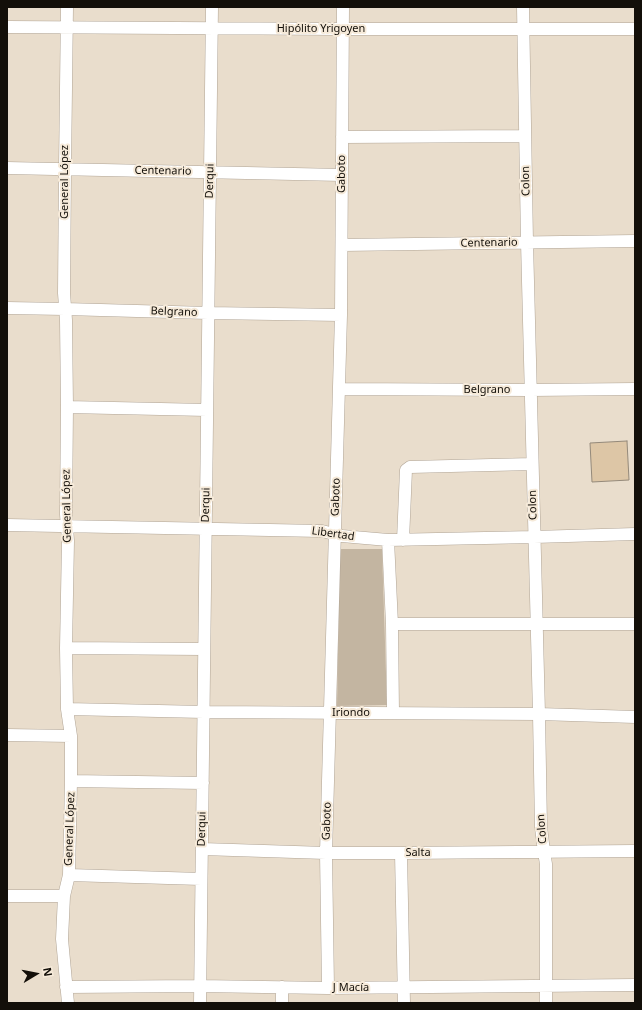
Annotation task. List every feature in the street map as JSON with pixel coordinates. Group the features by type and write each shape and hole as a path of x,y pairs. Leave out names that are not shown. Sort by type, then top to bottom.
{"street":[{"name":"General López","path":"67,7 64,169 64,293 66,320 66,514 68,541 66,648 67,709 71,736 71,781 69,875 64,896 62,939 68,1003"},
{"name":"Derqui","path":"200,1003 212,7"},
{"name":"Gaboto","path":"328,988 326,853 340,389 343,7"},
{"name":"Colon","path":"523,7 530,390 541,827 546,864 546,1003"},
{"name":"Hipólito Yrigoyen","path":"7,27 635,29"},
{"path":"342,138 525,136"},
{"name":"Centenario","path":"7,168 342,175"},
{"name":"Centenario","path":"342,245 635,241"},
{"name":"Belgrano","path":"7,308 341,315"},
{"name":"Belgrano","path":"340,389 635,389"},
{"path":"67,407 207,410"},
{"path":"403,540 406,470 410,466 532,464"},
{"name":"Libertad","path":"7,526 322,531 342,536 388,540 635,534"},
{"path":"388,540 392,624 393,713"},
{"path":"392,624 635,624"},
{"path":"66,648 204,649"},
{"name":"Iriondo","path":"67,709 204,712 539,714 635,717"},
{"path":"7,735 71,736"},
{"path":"71,781 203,783"},
{"name":"Salta","path":"202,849 326,853 635,851"},
{"path":"401,853 404,1003"},
{"path":"69,875 201,879"},
{"path":"7,896 64,896"},
{"name":"J Macía","path":"66,987 200,986 403,988 635,985"},
{"path":"282,987 282,1003"}],"shaded area":[{"path":"340,549 382,549 387,705 337,706"}],"building":[{"path":"627,441 629,480 592,482 590,443"}]}
